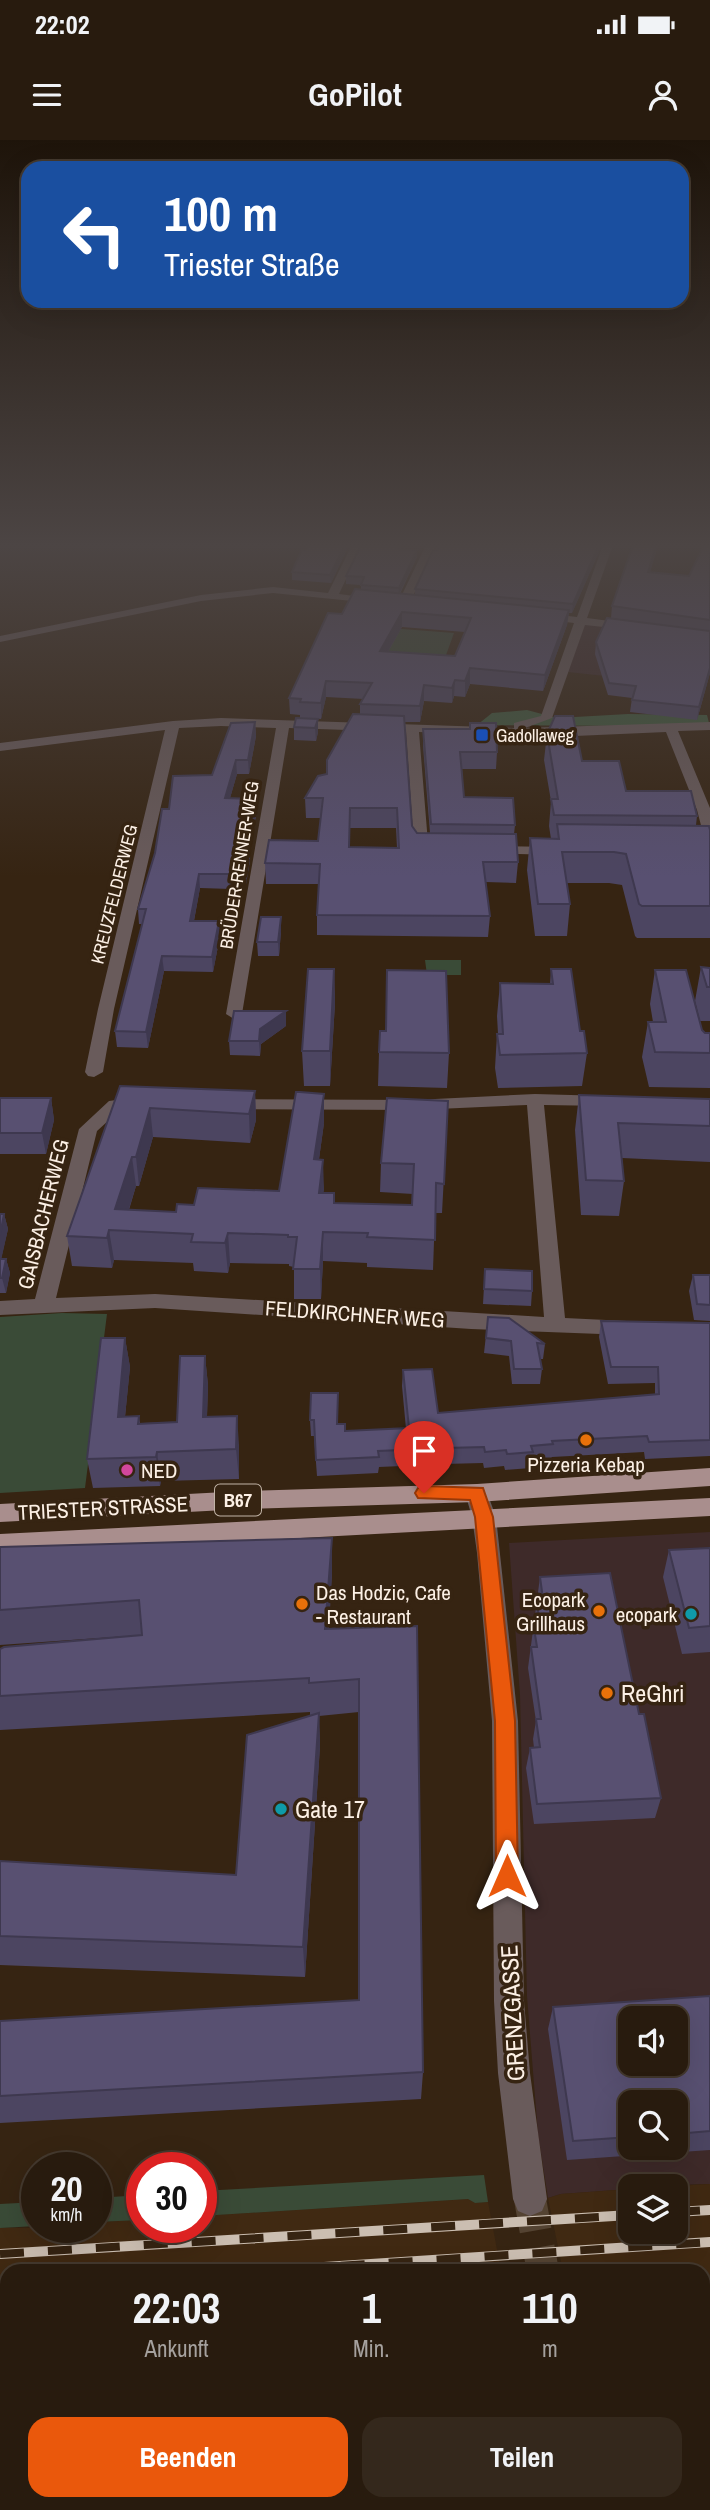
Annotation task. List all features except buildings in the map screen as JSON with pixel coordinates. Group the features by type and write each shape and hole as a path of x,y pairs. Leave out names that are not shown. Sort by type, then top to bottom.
{"main road":[{"name":"TRIESTER STRASSE","path":"0,1514 244,1500 477,1493 710,1477"},
{"name":"TRIESTER STRASSE","path":"0,1544 710,1507"}],"street":[{"path":"483,731 530,725 545,718 569,656"},
{"path":"0,747 173,725 283,723 552,733 710,726"},
{"name":"BRÜDER-RENNER-WEG","path":"234,1014 283,723"},
{"name":"KREUZFELDERWEG","path":"94,1072 106,1009 173,725"},
{"path":"412,728 421,846 426,849 449,850"},
{"path":"671,729 704,810 710,833"},
{"path":"477,850 574,851"},
{"path":"207,1103 415,1105 536,1099 629,1102"},
{"path":"536,1099 555,1326"},
{"name":"GAISBACHERWEG","path":"44,1305 88,1129 115,1105 151,1102"},
{"name":"FELDKIRCHNER WEG","path":"0,1308 155,1301 555,1326 646,1328"},
{"name":"GRENZGASSE","path":"477,1493 484,1517 505,1721 509,2001 514,2073 530,2199"}],"shaded area":[{"path":"574,656 644,656 632,679 568,672"},
{"path":"710,1532 710,2184 688,2185 688,2174 618,2174 618,2190 561,2194 548,2198 538,2134 527,1996 520,1695 509,1543"},
{"path":"710,2184 710,2264 562,2264 548,2198 561,2194 618,2190 618,2244 688,2244 688,2185"},
{"path":"468,2199 475,2203 488,2202 500,2264 0,2264 0,2228 21,2228 21,2243 112,2243 112,2221 126,2221 126,2243 217,2243 217,2215"}],"green space":[{"path":"376,656 446,656 441,669 371,666"},
{"path":"527,710 557,718 628,714 707,715 709,723 645,726 477,725 492,713"},
{"path":"425,960 461,960 461,975 427,975"},
{"path":"62,1313 107,1314 85,1488 0,1493 0,1317"},
{"path":"484,2175 488,2202 475,2203 468,2199 217,2215 217,2190"},
{"path":"126,2196 126,2221 112,2221 112,2197"},
{"path":"21,2203 21,2227 0,2228 0,2204"}],"tunnel":[{"path":"530,2199 542,2264"}],"railway":[{"path":"688,2211 710,2210"},
{"path":"0,2254 618,2216"},
{"path":"369,2264 710,2242"}],"place":[{"name":"Gadollaweg","path":"482,735"},
{"name":"Pizzeria Kebap","path":"586,1440"},
{"name":"NED","path":"127,1470"},
{"name":"Das Hodzic, Cafe - Restaurant","path":"302,1604"},
{"name":"Ecopark Grillhaus","path":"599,1611"},
{"name":"ecopark","path":"691,1614"},
{"name":"ReGhri","path":"607,1693"},
{"name":"Gate 17","path":"281,1809"}],"route":[{"path":"424,1493 477,1493 484,1517 505,1721 507,1876"}]}
